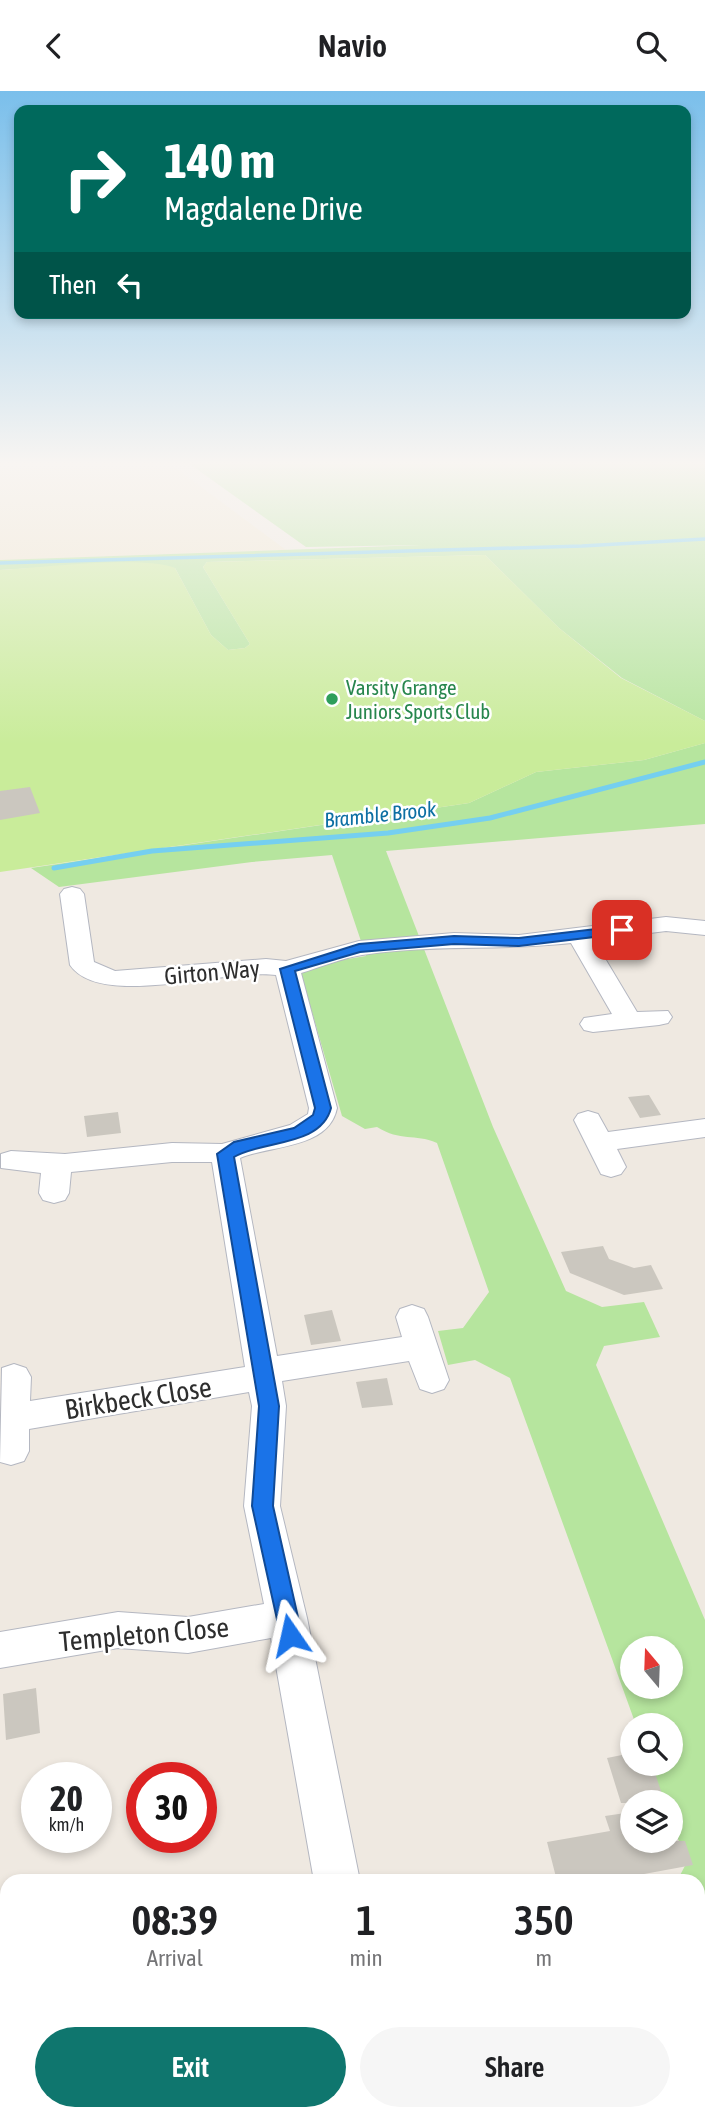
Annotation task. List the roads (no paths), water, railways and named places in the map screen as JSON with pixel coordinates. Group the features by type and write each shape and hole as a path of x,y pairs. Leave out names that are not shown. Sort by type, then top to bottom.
{"street":[{"name":"Girton Way","path":"72,894 82,965 96,975 115,979 267,966 287,969 359,948 454,940 519,942 666,924 704,925"},
{"path":"579,936 629,1020"},
{"path":"11,1161 55,1178 195,1150 225,1154 239,1146 299,1132 321,1118 323,1108 287,969"},
{"path":"593,1024 659,1017"},
{"path":"600,1143 705,1128"},
{"path":"225,1154 269,1406 262,1506 287,1618 336,1874"},
{"name":"Birkbeck Close","path":"14,1377 12,1434 264,1374 417,1332 432,1380"},
{"name":"Templeton Close","path":"0,1650 118,1630 188,1635 287,1618"}],"waterway":[{"path":"0,563 285,555"},
{"name":"Bramble Brook","path":"54,868 152,851 388,833 490,818 705,762"}],"place":[{"name":"Varsity Grange Juniors Sports Club","path":"332,699"}]}
